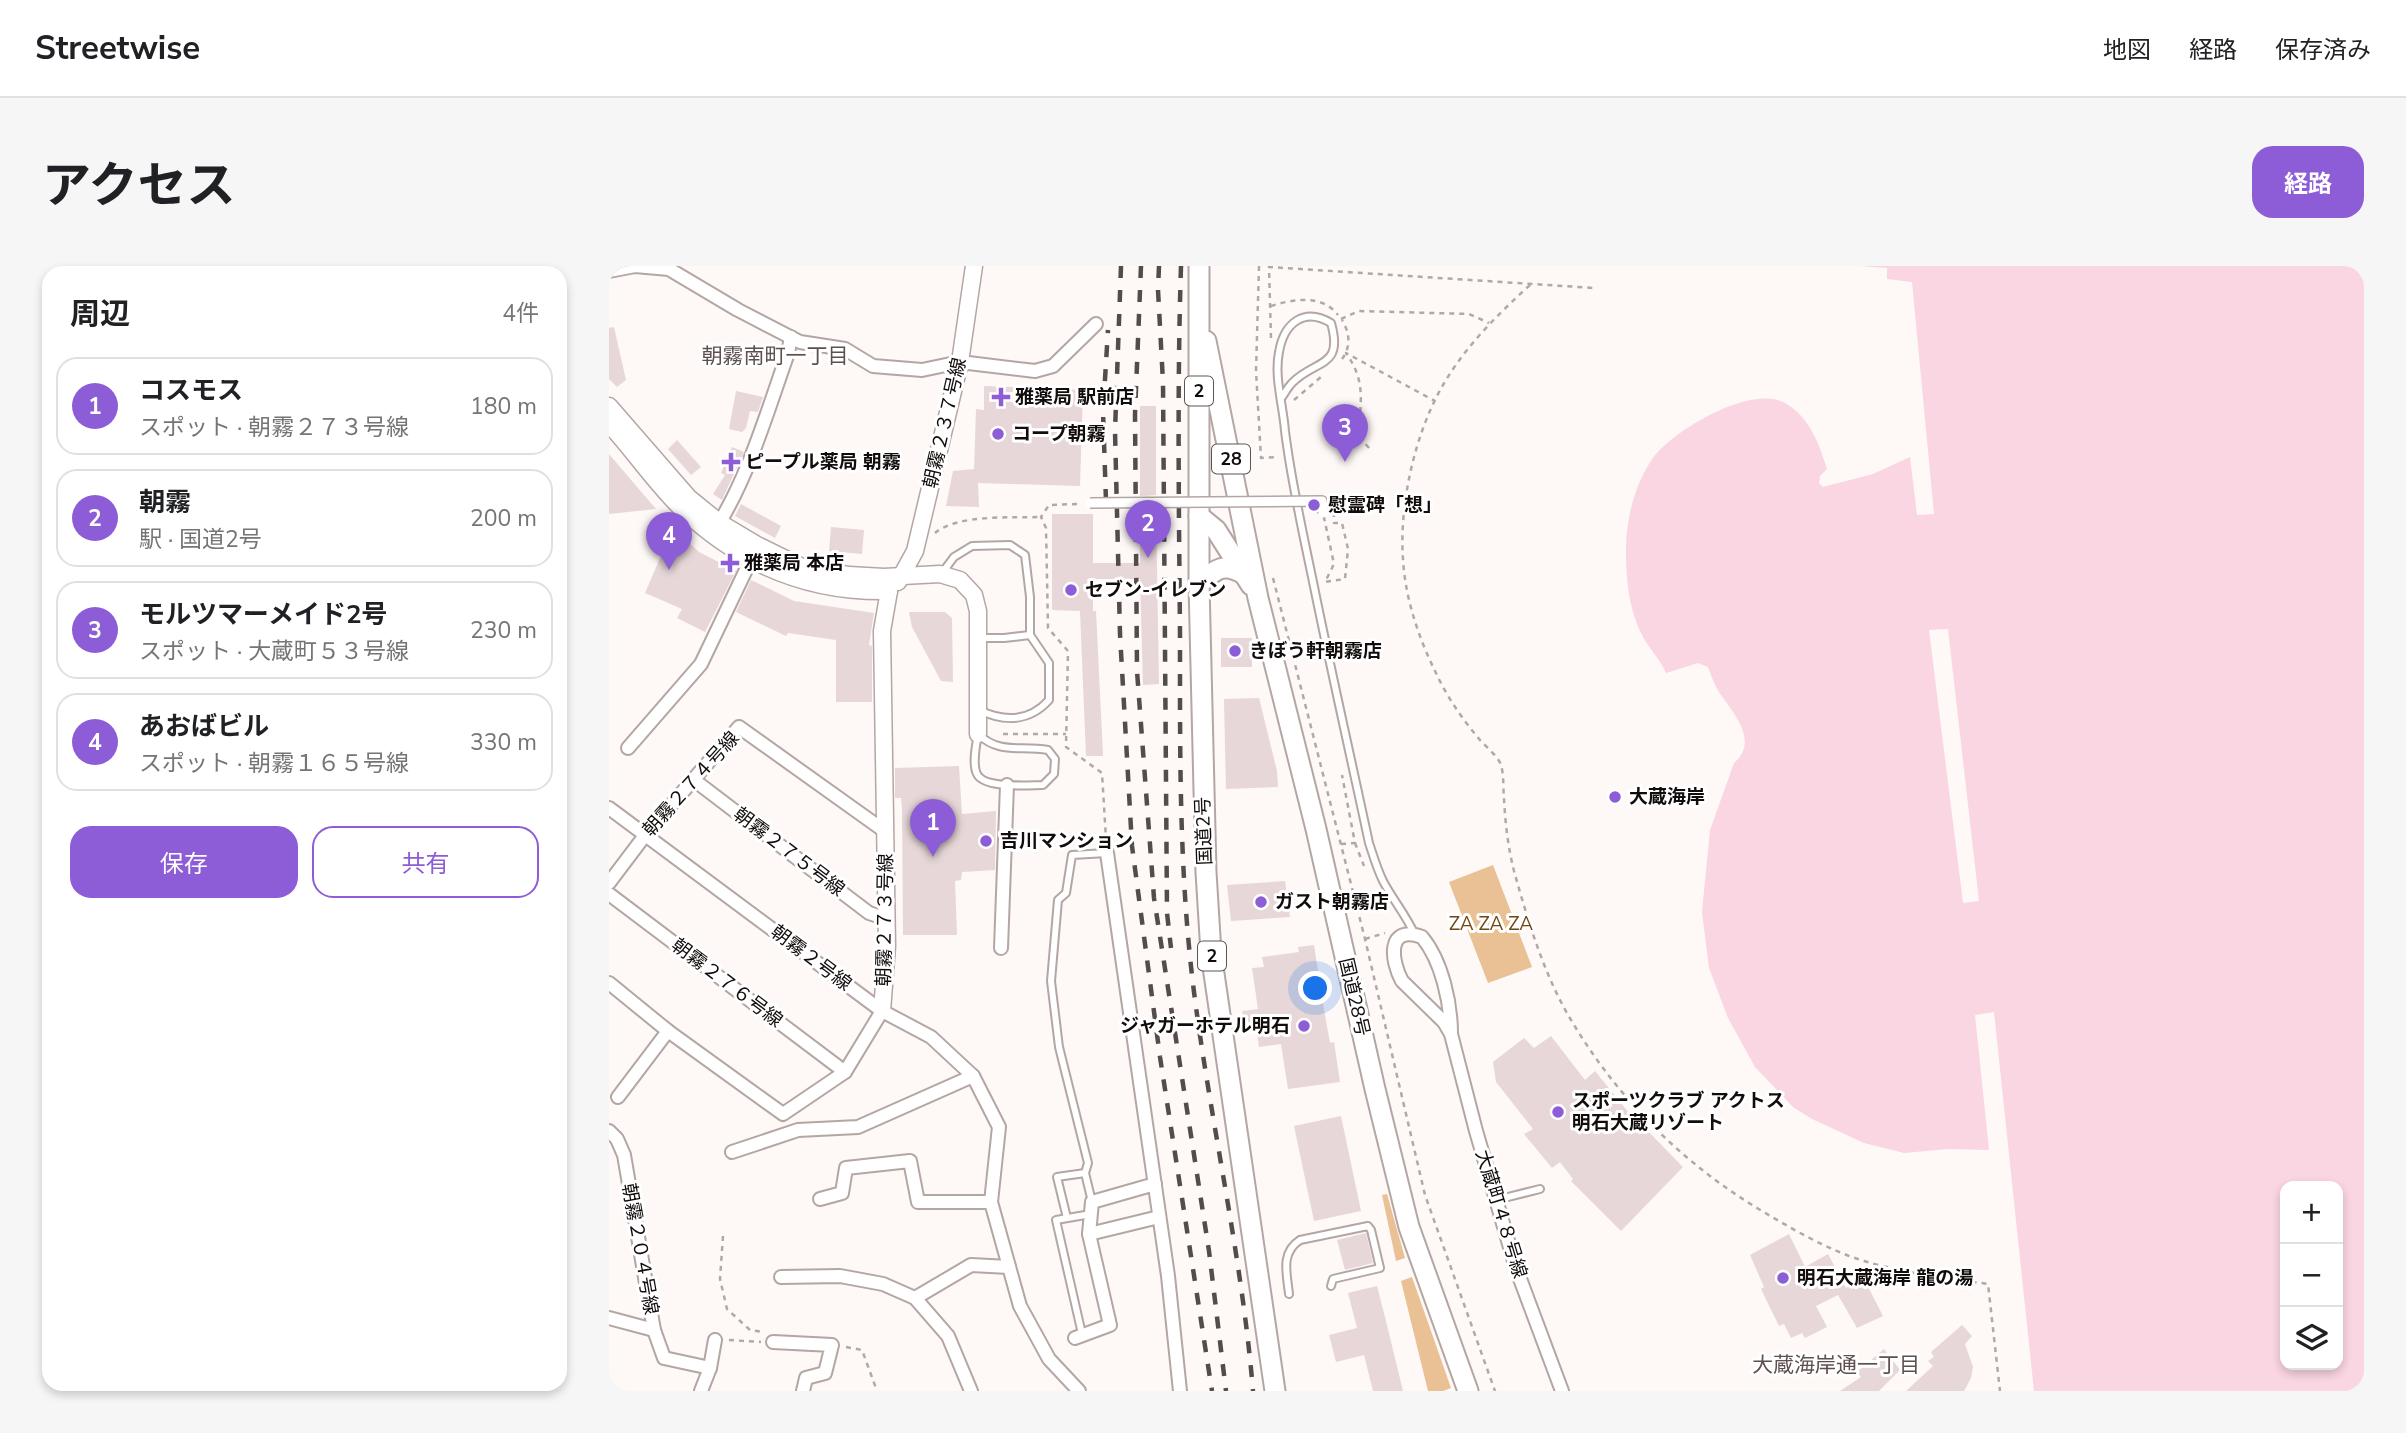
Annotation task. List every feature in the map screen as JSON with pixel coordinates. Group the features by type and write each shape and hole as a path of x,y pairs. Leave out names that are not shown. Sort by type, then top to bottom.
{"highway":[{"name":"国道2号","path":"1199,266 1199,584 1203,830 1211,953 1275,1391"},
{"name":"国道28号","path":"1198,320 1210,352 1258,598 1316,829 1409,1227 1466,1390"},
{"name":"国道28号","path":"1199,516 1216,530 1258,598"},
{"path":"1199,584 1211,573 1223,568 1234,568 1244,574"}],"street":[{"path":"609,271 635,266 669,269 800,342 845,349 873,366 922,370 960,362 1035,371 1053,366 1096,324"},
{"name":"朝霧２３７号線","path":"889,591 902,577 915,551 960,362 974,266"},
{"path":"717,528 754,447 788,353 791,337"},
{"path":"609,406 616,430 717,528 754,553 775,572 810,584 871,592 889,591"},
{"path":"1087,503 1322,501 1323,513"},
{"path":"754,553 800,566 849,575 902,577 940,574 960,580 974,595 978,611 978,734"},
{"path":"628,748 701,664 754,553"},
{"name":"朝霧２７３号線","path":"609,983 668,1031 783,1114 845,1072 882,1011 887,919 882,631 889,591"},
{"name":"朝霧２７４号線","path":"609,883 646,834 739,727 886,832"},
{"name":"朝霧２７５号線","path":"694,780 869,913 887,919"},
{"path":"1001,948 1007,785"},
{"name":"朝霧２号線","path":"609,808 882,1011 931,1037 973,1076 999,1127 991,1202 1020,1306 1049,1359 1079,1391"},
{"path":"1107,853 1160,1217 1180,1391"},
{"name":"朝霧２７６号線","path":"609,894 845,1072"},
{"name":"大蔵町４８号線","path":"1451,1034 1451,1020 1434,957 1422,937 1408,934 1396,940 1393,948 1397,973 1444,1022 1451,1034 1516,1268 1562,1391"},
{"path":"618,1097 668,1031"},
{"path":"732,1152 798,1130 858,1127 973,1076"},
{"name":"朝霧２０４号線","path":"609,1131 617,1139 624,1155 654,1330 664,1357 710,1368"},
{"path":"821,1199 842,1193 846,1168 910,1161 918,1202 991,1202"},
{"path":"1079,1337 1110,1325 1089,1234 1091,1208 1155,1184"},
{"path":"1089,1234 1160,1217"},
{"path":"915,1298 971,1265 1009,1267"},
{"path":"781,1277 840,1276 883,1284 915,1298 948,1336 971,1391"},
{"path":"609,1318 654,1330"},
{"path":"701,1391 710,1368 715,1340"},
{"path":"773,1342 832,1345 825,1373 806,1378 803,1391"}],"lane":[{"path":"1282,397 1293,382 1321,365 1332,354 1336,341 1331,323 1320,316 1305,316 1289,326 1278,353 1277,371 1289,467 1369,843 1381,877 1407,917 1415,935"},
{"path":"940,574 954,558 972,546 1010,545 1025,555 1030,597 1030,635 1049,663 1049,700 1040,709 1025,716 996,718 978,709"},
{"path":"980,638 1030,635"},
{"path":"978,734 988,744 998,748 1048,750 1055,759 1054,774 1043,785 1007,785 983,781 977,774 975,747 978,734"},
{"path":"1079,1337 1056,1220 1091,1208 1085,1173 1088,1163 1059,1046 1051,981 1058,900 1066,893 1072,855 1107,853"},
{"path":"1067,1218 1057,1177 1085,1173"},
{"path":"1496,1200 1539,1189"},
{"path":"1290,1294 1286,1261 1294,1244 1300,1240 1368,1226 1380,1268 1333,1279 1331,1286"}],"path":[{"path":"1259,266 1256,371 1261,458 1278,457"},
{"path":"1269,267 1594,288"},
{"path":"1530,285 1489,323 1444,383 1426,417 1405,495 1402,559 1411,607 1437,677 1461,716 1501,762 1513,868 1535,938 1553,983 1570,1018 1600,1064 1643,1117 1693,1164 1731,1192 1801,1234 1862,1261 1920,1274 1988,1284 2000,1391"},
{"path":"1271,306 1296,298 1327,304 1336,311 1347,329 1349,350 1341,360"},
{"path":"1331,323 1359,311 1469,314 1489,323"},
{"path":"1346,353 1434,401"},
{"path":"1346,353 1357,369 1362,390 1358,435 1369,448"},
{"path":"1293,401 1322,377"},
{"path":"1041,517 1049,505 1087,503"},
{"path":"1323,513 1334,565 1325,582"},
{"path":"915,551 943,527 979,519 1041,517"},
{"path":"1041,517 1046,528 1048,628 1068,652 1066,747 1102,773 1107,853"},
{"path":"1325,582 1345,579 1348,549 1342,523 1334,523"},
{"path":"1322,571 1325,582"},
{"path":"1272,576 1365,939 1425,1195 1495,1391"},
{"path":"978,734 1066,734"},
{"path":"715,1340 773,1342 772,1333 750,1330 727,1309 720,1279 723,1236"},
{"path":"832,1345 862,1350 877,1391"}],"green space":[{"name":"ZA ZA ZA","path":"1493,865 1532,967 1488,983 1449,882"},
{"path":"1387,1194 1405,1258 1396,1261 1382,1195"},
{"path":"1412,1277 1451,1388 1443,1391 1428,1391 1401,1281"}],"shaded area":[{"path":"1860,266 2364,266 2364,1391 2034,1391 1994,1012 1975,1015 1989,1150 1948,1149 1904,1153 1864,1143 1812,1119 1793,1107 1755,1067 1728,1018 1709,968 1702,912 1710,830 1734,763 1745,746 1744,736 1742,727 1717,689 1708,667 1698,663 1666,673 1640,631 1632,609 1627,573 1626,538 1630,514 1647,468 1663,447 1695,423 1714,413 1753,400 1770,399 1785,403 1807,423 1827,469 1820,476 1819,483 1823,487 1873,474 1910,457 1917,515 1934,514 1912,282 1887,279 1887,268","holes":["1948,629 1979,901 1963,903 1929,630"]}],"building":[{"path":"614,327 626,380 617,387 609,379 609,328"},
{"path":"984,386 1083,390 1080,486 978,483 979,507 946,506 953,471 974,469 976,409 984,410"},
{"path":"736,391 763,397 758,412 750,411 746,428 742,432 729,429"},
{"path":"1140,406 1156,406 1156,495 1140,496"},
{"path":"677,440 701,467 691,475 668,449"},
{"path":"732,447 744,452 722,500 713,494 725,475 721,473"},
{"path":"609,454 626,474 656,509 609,514"},
{"path":"741,504 781,526 775,538 735,516"},
{"path":"1156,509 1159,684 1143,685 1140,579 1093,579 1103,756 1086,756 1080,611 1052,610 1052,514 1093,514 1093,563 1140,563 1140,510"},
{"path":"831,527 864,530 862,554 829,551"},
{"path":"673,528 699,552 736,571 705,632 677,618 682,609 645,593"},
{"path":"751,580 794,601 874,613 869,645 872,646 872,702 836,702 836,640 788,633 786,636 736,612"},
{"path":"909,612 945,612 952,618 953,682 941,681 912,627"},
{"path":"1221,638 1252,638 1252,667 1221,667"},
{"path":"1259,698 1277,771 1278,787 1226,789 1224,699"},
{"path":"959,766 962,814 996,811 995,870 962,872 961,880 955,881 957,935 903,935 902,809 901,798 895,798 895,768"},
{"path":"1285,881 1290,917 1231,921 1227,885"},
{"path":"1314,945 1330,1043 1334,1042 1340,1082 1288,1089 1281,1044 1259,1047 1255,1022 1244,1023 1242,1011 1258,1009 1252,968 1264,967 1262,957 1299,952 1298,947"},
{"path":"1551,1036 1585,1080 1595,1071 1633,1118 1683,1167 1621,1231 1571,1181 1573,1179 1560,1162 1552,1168 1524,1134 1533,1129 1496,1082 1493,1062 1524,1038 1534,1048"},
{"path":"1341,1116 1361,1211 1314,1221 1294,1126"},
{"path":"1366,1233 1373,1263 1345,1270 1337,1240"},
{"name":"明石大蔵海岸 龍の湯","path":"1789,1234 1805,1267 1828,1254 1846,1288 1863,1277 1883,1316 1857,1328 1838,1295 1816,1306 1827,1327 1805,1338 1802,1333 1791,1338 1784,1324 1779,1326 1761,1289 1764,1287 1750,1255"},
{"path":"1377,1286 1403,1391 1373,1391 1364,1355 1336,1362 1329,1335 1357,1328 1348,1293"},
{"path":"1962,1325 1972,1336 1965,1344 1973,1367 1964,1391 1906,1391 1933,1366 1928,1361 1934,1357 1931,1352"},
{"path":"1884,1349 1900,1370 1879,1391 1840,1391 1861,1377 1857,1372"}],"railway":[{"path":"1121,266 1115,431 1120,634 1132,846 1160,1057 1212,1391"},
{"path":"1141,266 1135,414 1137,671 1154,898 1209,1251 1226,1391"},
{"path":"1159,266 1163,382 1167,913 1171,948"},
{"path":"1181,266 1180,724 1185,903 1194,992 1242,1291 1253,1391"},
{"path":"1106,501 1103,412 1108,330"}],"place":[{"name":"雅薬局 駅前店","path":"1001,397"},
{"name":"コープ朝霧","path":"998,434"},
{"name":"ピープル薬局 朝霧","path":"731,462"},
{"name":"モルツマーメイド2号","path":"1345,462"},
{"name":"慰霊碑「想」","path":"1314,505"},
{"name":"朝霧","path":"1148,558"},
{"name":"雅薬局 本店","path":"730,563"},
{"name":"あおばビル","path":"669,570"},
{"name":"セブン-イレブン","path":"1071,590"},
{"name":"きぼう軒朝霧店","path":"1235,651"},
{"name":"大蔵海岸","path":"1615,797"},
{"name":"吉川マンション","path":"986,841"},
{"name":"コスモス","path":"933,857"},
{"name":"ガスト朝霧店","path":"1261,902"},
{"name":"ジャガーホテル明石","path":"1304,1026"},
{"name":"スポーツクラブ アクトス 明石大蔵リゾート","path":"1558,1112"},
{"name":"明石大蔵海岸 龍の湯","path":"1783,1278"}],"district":[{"name":"朝霧南町一丁目","path":"775,356"},
{"name":"大蔵海岸通一丁目","path":"1836,1365"}]}
